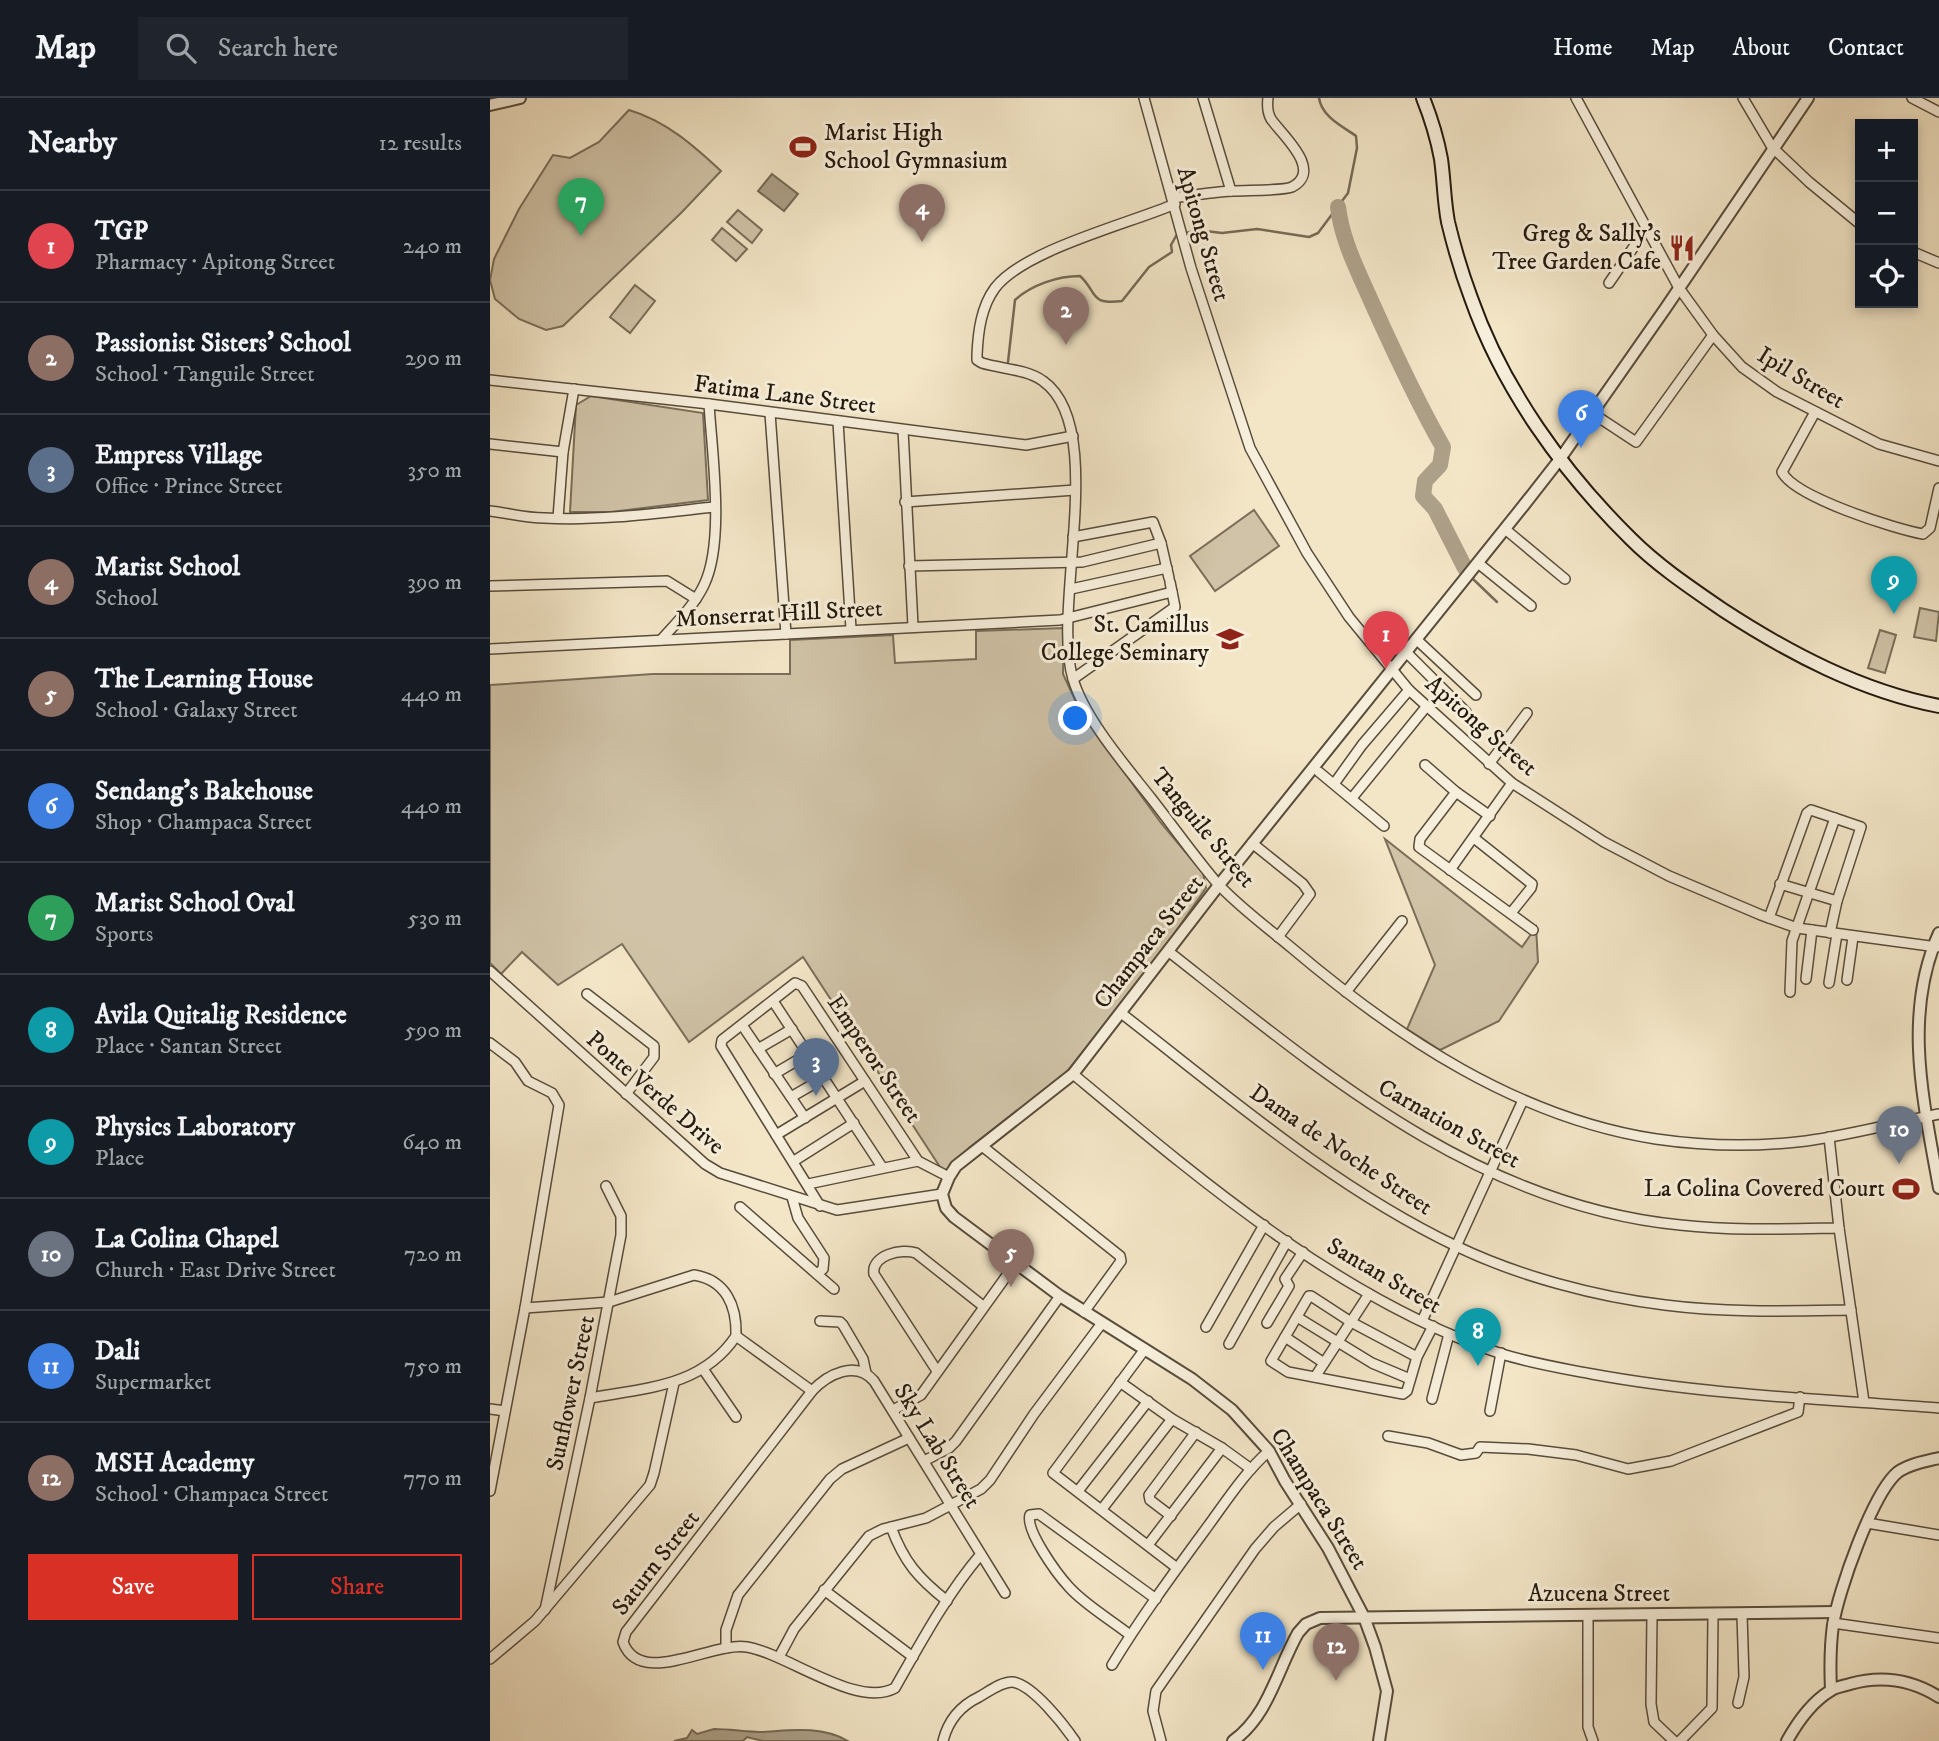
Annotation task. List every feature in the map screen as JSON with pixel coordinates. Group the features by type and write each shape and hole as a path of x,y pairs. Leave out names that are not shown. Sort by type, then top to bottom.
{"main road":[{"path":"1423,98 1435,130 1448,221 1471,296 1495,354 1529,413 1560,459 1633,541 1684,583 1758,632 1822,668 1902,697 1939,706"}],"street":[{"path":"490,105 520,98"},
{"name":"Apitong Street","path":"1144,98 1215,346 1250,448 1307,553 1349,617 1390,670 1426,707 1512,783 1604,842 1669,876 1797,928 1936,947"},
{"path":"1203,98 1231,191"},
{"path":"1174,201 1231,191 1291,188 1299,181 1303,173 1303,163 1299,153 1271,118 1267,107 1268,98"},
{"name":"Ipil Street","path":"1576,98 1679,288 1713,335 1742,367 1777,392 1879,444 1939,461"},
{"path":"1743,98 1775,150 1855,220"},
{"name":"Champaca Street","path":"1379,1741 1387,1692 1364,1617 1328,1548 1269,1451 1232,1410 1192,1379 1060,1296 954,1217 946,1208 942,1194 948,1177 957,1166 1073,1074 1252,843 1505,529 1560,459 1775,150 1808,98"},
{"path":"1912,98 1939,112"},
{"name":"Tanguile Street","path":"1174,201 1032,259 1005,278 994,289 981,318 977,360 1031,374 1042,380 1055,392 1068,413 1073,436 1075,490 1074,588 1069,619 1069,652 1073,679 1093,718 1122,761 1219,885 1278,937 1379,1018 1428,1049 1523,1100 1598,1126 1661,1140 1754,1145 1826,1138 1939,1114"},
{"path":"1609,283 1646,229"},
{"path":"1918,254 1939,263"},
{"path":"1592,413 1636,442 1713,335"},
{"name":"Fatima Lane Street","path":"490,380 709,404 1026,445 1073,436"},
{"path":"558,518 563,452 574,389"},
{"path":"661,640 696,598 710,571 715,543 709,404"},
{"path":"1815,412 1783,472 1787,480 1803,490 1855,515 1923,534 1930,528 1939,488"},
{"path":"770,413 786,634"},
{"path":"838,422 851,629"},
{"path":"903,430 913,626"},
{"path":"490,444 563,452"},
{"path":"905,502 1075,490"},
{"path":"490,511 558,518 635,516 714,507"},
{"path":"1073,537 1148,522 1155,525 1174,608 1073,679"},
{"path":"1505,529 1565,579"},
{"path":"909,566 1082,562 1161,543"},
{"path":"1478,563 1531,607"},
{"path":"1074,588 1168,576"},
{"path":"490,586 667,581 696,598"},
{"name":"Monserrat Hill Street","path":"490,649 1069,619 1172,592"},
{"path":"1416,639 1476,695"},
{"path":"1405,651 1466,712"},
{"path":"1334,784 1362,745 1409,690"},
{"path":"1352,798 1426,707"},
{"path":"1489,764 1527,713"},
{"path":"1425,765 1456,792 1490,816"},
{"path":"1319,772 1384,826"},
{"path":"1450,870 1512,783"},
{"path":"1456,792 1419,843 1419,847 1533,930"},
{"path":"1769,918 1809,811 1861,828 1837,901 1829,983"},
{"path":"1790,992 1791,941 1835,818"},
{"path":"1475,838 1532,884 1511,913"},
{"path":"1252,843 1303,884 1310,894 1278,937"},
{"path":"1780,884 1837,901"},
{"path":"1346,992 1402,922"},
{"path":"1806,979 1812,930"},
{"path":"1939,933 1920,1001 1918,1023 1919,1069 1939,1188"},
{"path":"1847,979 1853,937"},
{"name":"Carnation Street","path":"1168,951 1302,1056 1366,1101 1407,1128 1490,1174 1583,1208 1677,1225 1745,1229 1839,1228"},
{"name":"Ponte Verde Drive","path":"490,971 712,1169 735,1180 820,1206 847,1210 942,1194"},
{"name":"Emperor Street","path":"820,1206 721,1045 722,1040 795,983 802,986 918,1161 948,1177"},
{"path":"587,994 654,1046 654,1057 626,1094"},
{"path":"773,1001 882,1167"},
{"name":"Dama de Noche Street","path":"1121,1013 1264,1126 1384,1208 1457,1247 1570,1286 1664,1305 1763,1311 1852,1310"},
{"path":"742,1025 805,1118"},
{"path":"758,1049 792,1029"},
{"path":"490,1042 515,1062 526,1079 552,1093 559,1105 525,1308 490,1491"},
{"path":"775,1073 808,1054"},
{"name":"Santan Street","path":"1073,1074 1198,1178 1287,1241 1369,1294 1450,1334 1501,1353 1560,1368 1643,1382 1939,1408"},
{"path":"791,1097 824,1078"},
{"path":"776,1135 865,1081"},
{"path":"1422,1321 1523,1100"},
{"path":"794,1161 854,1123"},
{"path":"1826,1138 1864,1402"},
{"path":"982,1146 1120,1256 1121,1261 1084,1312"},
{"path":"808,1184 918,1161"},
{"name":"Sunflower Street","path":"545,1610 609,1302 622,1220 606,1186"},
{"path":"792,1197 798,1218 824,1258 823,1269 817,1275"},
{"path":"740,1207 834,1289"},
{"path":"1206,1327 1264,1225"},
{"path":"1229,1344 1287,1241"},
{"path":"937,1370 874,1274 875,1263 898,1253 911,1251 983,1306"},
{"path":"1267,1323 1289,1286 1285,1279 1303,1252"},
{"path":"893,1410 921,1395 1015,1264"},
{"path":"525,1308 609,1302 694,1275 708,1277 725,1291 735,1312 736,1336 719,1357 674,1383 590,1398"},
{"path":"1315,1377 1369,1294"},
{"path":"924,1461 956,1441 1060,1296"},
{"path":"1418,1357 1351,1322 1311,1296 1272,1357 1273,1364 1288,1372 1403,1394 1407,1391 1418,1357 1433,1326"},
{"path":"1297,1317 1372,1363 1410,1379"},
{"path":"820,1321 840,1322 843,1325 863,1359 866,1373"},
{"path":"779,1657 790,1635 869,1536 926,1518 981,1489 990,1480 1034,1414 1102,1323"},
{"path":"1432,1399 1450,1334"},
{"path":"736,1336 812,1391"},
{"path":"1285,1337 1324,1363"},
{"path":"1145,1349 1054,1470 1054,1475 1178,1568"},
{"path":"1490,1411 1501,1353"},
{"path":"703,1368 736,1417"},
{"name":"Sky Lab Street","path":"812,1391 831,1375 850,1371 866,1373 874,1381 1005,1593"},
{"path":"1120,1382 1251,1469"},
{"path":"490,1659 545,1610 650,1485 674,1383"},
{"name":"Saturn Street","path":"812,1391 626,1632 623,1642 628,1652 637,1660 655,1663 726,1648 748,1647 779,1657 840,1685 877,1693 895,1688 913,1657"},
{"path":"1388,1436 1429,1443 1461,1455 1476,1453 1480,1447 1528,1450 1576,1455 1628,1469 1671,1461 1797,1413 1800,1397"},
{"path":"1078,1491 1148,1401"},
{"path":"490,1409 505,1411"},
{"path":"1102,1509 1172,1419"},
{"path":"1171,1516 1150,1500 1149,1495 1196,1432"},
{"path":"726,1648 727,1622 738,1595 830,1479 842,1469 909,1438"},
{"path":"1149,1545 1222,1448"},
{"path":"1112,1665 1178,1568 1251,1469 1269,1451"},
{"path":"1831,1690 1830,1648 1834,1618 1867,1523 1897,1473 1939,1458"},
{"path":"1161,1741 1153,1710 1156,1691 1265,1537 1301,1504"},
{"path":"1130,1635 1070,1588 1045,1553 1029,1524 1030,1515 1039,1514 1156,1599"},
{"path":"1867,1523 1939,1535"},
{"path":"891,1527 906,1562 928,1587 947,1601"},
{"path":"824,1590 913,1657 965,1573 981,1554"},
{"path":"1588,1615 1588,1727 1593,1741"},
{"name":"Azucena Street","path":"1233,1741 1261,1712 1302,1628 1320,1618 1588,1615 1834,1618"},
{"path":"1652,1615 1651,1704 1654,1722 1674,1741"},
{"path":"1680,1741 1712,1708 1713,1615"},
{"path":"1738,1703 1744,1677 1742,1615"},
{"path":"1834,1618 1939,1638"},
{"path":"1787,1741 1811,1707 1831,1690 1857,1682 1890,1679 1922,1686 1939,1697"},
{"path":"943,1741 953,1718 967,1703 1006,1683 1014,1682 1024,1686 1047,1706 1075,1741"}],"shaded area":[{"path":"629,110 667,127 721,171 563,326 546,330 519,319 495,299 490,280 494,259 519,209 553,155 570,158 599,142"},
{"path":"772,174 798,194 784,211 758,191"},
{"path":"738,210 762,230 752,243 727,222"},
{"path":"722,228 747,249 736,261 712,240"},
{"path":"635,285 655,301 630,333 610,317"},
{"path":"591,396 703,413 708,500 611,512 570,512 576,405"},
{"path":"1254,510 1279,546 1215,591 1190,556"},
{"path":"1920,608 1939,612 1936,641 1914,637"},
{"path":"1064,628 1063,674 1081,713 1161,823 1203,873 1206,888 1165,947 1065,1074 970,1147 947,1171 940,1167 803,957 689,1042 622,944 558,985 522,952 501,974 490,963 490,685 653,674 790,674 790,640 893,635 895,663 976,659 976,631"},
{"path":"1880,630 1896,635 1885,673 1868,668"},
{"path":"1385,839 1522,947 1536,927 1538,962 1499,1021 1440,1050 1407,1029 1435,965"},
{"path":"714,1729 817,1731 848,1741 763,1741 747,1737 743,1741 674,1741 687,1738 692,1730 697,1734"}],"waterway":[{"path":"1008,362 1015,300 1037,286 1080,276 1099,299 1122,301 1149,267 1172,252 1171,245 1176,236 1197,230 1222,233 1257,229 1309,237 1318,233 1348,193 1357,148 1356,136 1328,116 1319,98"},
{"path":"1338,207 1343,232 1356,268 1406,376 1443,447 1440,465 1425,481 1423,496 1435,509 1465,568"},
{"path":"1473,579 1497,602"}],"place":[{"name":"Marist High School Gymnasium","path":"803,147"},
{"name":"Marist School Oval","path":"581,236"},
{"name":"Marist School","path":"922,242"},
{"name":"Greg & Sally's Tree Garden Cafe","path":"1682,248"},
{"name":"Passionist Sisters' School","path":"1066,345"},
{"name":"Sendang's Bakehouse","path":"1581,448"},
{"name":"Physics Laboratory","path":"1894,614"},
{"name":"St. Camillus College Seminary","path":"1230,639"},
{"name":"TGP","path":"1386,669"},
{"name":"Empress Village","path":"816,1096"},
{"name":"La Colina Chapel","path":"1899,1164"},
{"name":"La Colina Covered Court","path":"1906,1189"},
{"name":"The Learning House","path":"1011,1287"},
{"name":"Avila Quitalig Residence","path":"1478,1366"},
{"name":"Dali","path":"1263,1670"},
{"name":"MSH Academy","path":"1336,1681"}]}
